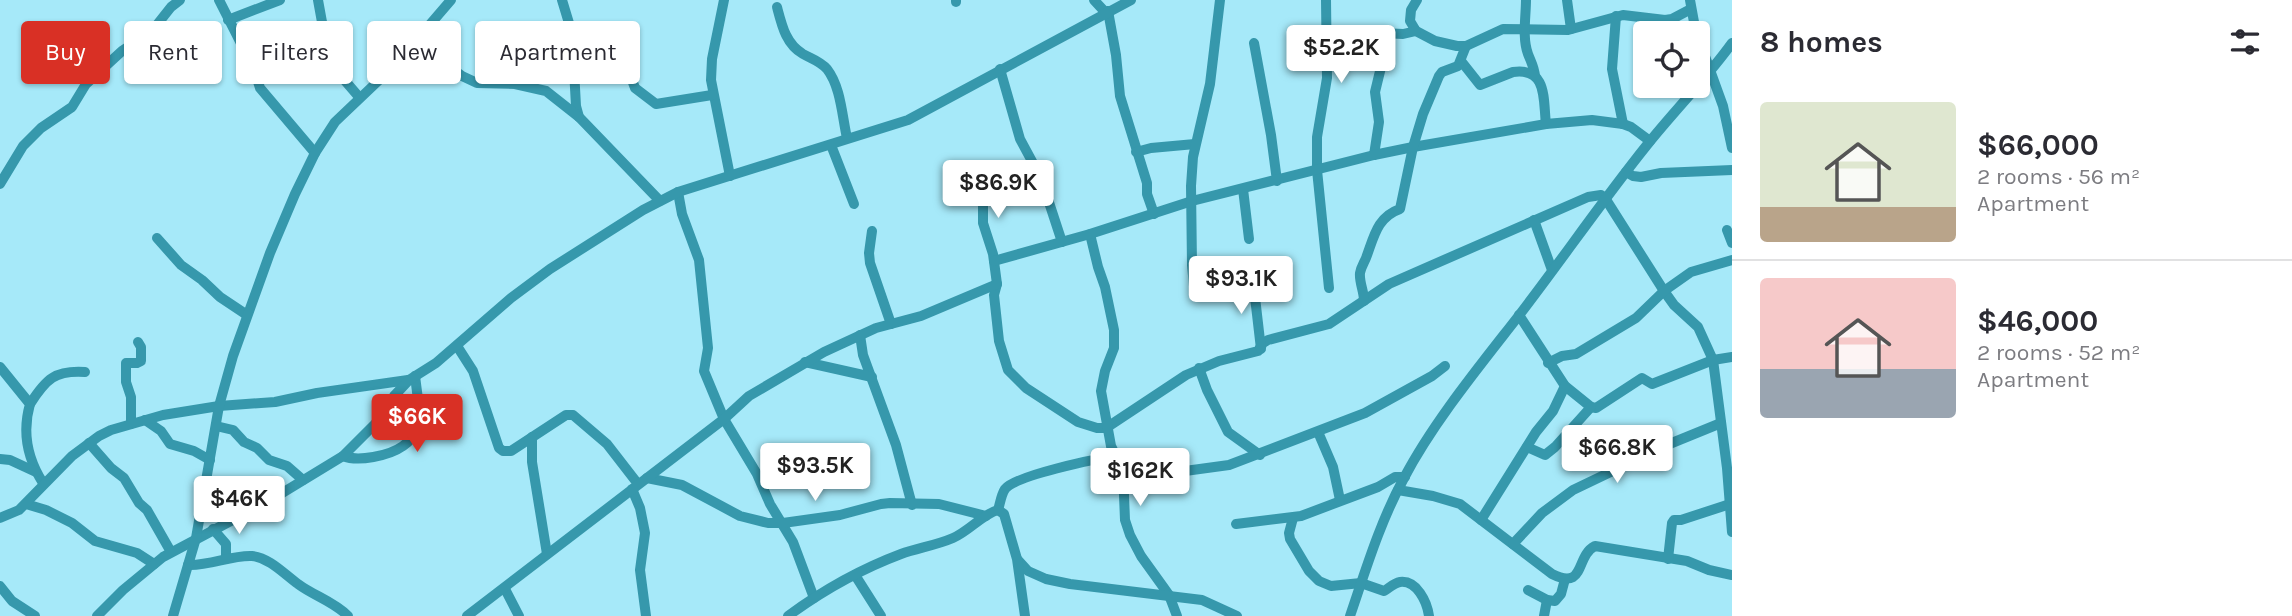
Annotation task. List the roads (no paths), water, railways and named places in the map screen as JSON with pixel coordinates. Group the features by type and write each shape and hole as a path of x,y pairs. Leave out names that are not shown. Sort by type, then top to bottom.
{"street":[{"path":"0,184 23,146 41,128 72,107 86,84 122,51 152,31 180,0"},
{"path":"219,0 265,95 315,153"},
{"path":"228,20 280,0"},
{"path":"318,0 328,55 359,97"},
{"path":"433,21 451,0"},
{"path":"562,0 572,33 579,117"},
{"path":"724,0 712,59 712,94 730,176"},
{"path":"1094,0 1107,12 1116,55 1120,96 1154,214"},
{"path":"97,616 122,590 171,552 260,506 342,456 375,424 394,396 412,378 457,345 511,298 550,269 660,201 678,192 908,120 1131,0"},
{"path":"1195,298 1191,186 1195,144 1210,84 1220,0"},
{"path":"1326,0 1327,78 1317,137 1317,170 1329,288"},
{"path":"1417,0 1411,10 1410,21 1416,31 1448,45 1466,46 1496,31 1525,28 1571,29 1616,16 1672,19 1691,2"},
{"path":"1526,0 1528,54 1534,63 1535,76"},
{"path":"1567,0 1571,29"},
{"path":"1691,2 1694,21"},
{"path":"777,7 788,43 821,62 832,76 846,138"},
{"path":"1616,16 1612,69 1623,124"},
{"path":"1360,32 1403,34 1416,31"},
{"path":"1374,155 1379,122 1375,92 1382,63 1383,33"},
{"path":"1254,43 1277,181"},
{"path":"1350,616 1376,538 1398,490 1431,434 1605,198 1650,141 1712,71 1732,43"},
{"path":"1364,301 1360,280 1362,264 1379,224 1389,213 1400,209 1413,148 1423,114 1439,76 1442,72 1458,66 1466,46"},
{"path":"1461,61 1479,85 1513,72 1535,76 1542,83 1546,124"},
{"path":"1710,66 1723,106 1732,148"},
{"path":"1000,69 1020,139 1041,178 1062,242"},
{"path":"461,75 477,83 515,84 546,91 579,117 660,201"},
{"path":"173,616 196,538 219,406 247,316 275,241 315,153 335,122 374,84"},
{"path":"634,84 656,104 712,94"},
{"path":"994,261 1192,201 1374,155 1546,124 1592,120 1623,124 1650,141"},
{"path":"1136,152 1195,144"},
{"path":"831,145 854,204"},
{"path":"1626,172 1641,177 1661,173 1732,170"},
{"path":"983,179 983,223 994,261 997,284 994,295 999,341 1008,370 1026,388 1078,422 1091,427 1106,428 1199,368 1253,353 1261,349 1263,343 1268,340 1329,324 1399,279 1596,194 1605,198 1664,291 1698,327 1713,360 1732,532"},
{"path":"1243,190 1249,239"},
{"path":"678,192 682,214 699,260 708,348 704,372 724,419 793,542 814,598"},
{"path":"1534,220 1552,270"},
{"path":"1727,230 1732,243"},
{"path":"872,231 870,263 891,324"},
{"path":"1090,234 1114,330 1114,348 1101,391 1106,428 1115,457 1124,471 1127,527 1149,570 1169,595 1177,616"},
{"path":"158,239 181,265 247,316"},
{"path":"1548,363 1562,356 1576,354 1636,318 1664,291 1691,272 1732,260"},
{"path":"1253,280 1261,349"},
{"path":"467,616 724,419 749,396 805,362 860,335 921,316 997,284"},
{"path":"1519,315 1548,363 1566,386 1591,407 1596,408 1642,378 1652,384 1713,360 1732,357"},
{"path":"860,335 863,355 896,445 912,505"},
{"path":"131,424 131,397 125,372 127,363 141,361 141,347 138,342"},
{"path":"457,345 473,371 499,448 503,451 511,450 566,415 573,415 607,444 639,484 645,533 640,570 646,616"},
{"path":"805,362 872,377"},
{"path":"1124,471 1185,471 1230,466 1365,413 1445,366"},
{"path":"0,368 30,404"},
{"path":"1199,368 1228,432 1260,455"},
{"path":"43,483 36,472 25,434 30,404 43,383 51,378 69,371 85,372"},
{"path":"0,518 19,510 72,456 111,430 145,420 219,406 275,402 412,378"},
{"path":"342,456 360,460 369,458 403,446 409,441 421,423 412,378"},
{"path":"1481,520 1536,432 1553,411 1566,386"},
{"path":"1527,447 1545,455 1591,407"},
{"path":"145,420 161,431 170,444 194,451 210,460"},
{"path":"1513,544 1542,513 1573,490 1667,445 1721,423"},
{"path":"216,426 233,430 244,442 257,448 269,460 287,466 303,480"},
{"path":"1318,432 1333,467 1340,500"},
{"path":"532,437 533,476 547,554"},
{"path":"89,443 111,468 124,478 139,503 147,510 171,552"},
{"path":"999,510 1003,491 1012,483 1075,464 1115,457"},
{"path":"0,459 10,460 36,472"},
{"path":"1236,524 1293,518 1378,487 1395,477 1405,477"},
{"path":"639,484 682,485 740,516 768,523 841,515 881,504 945,505 986,516"},
{"path":"1398,490 1452,501 1552,574 1565,579 1576,575 1593,546 1687,561 1732,575"},
{"path":"26,504 72,523 95,541 137,553 154,564"},
{"path":"1668,559 1674,520 1730,504"},
{"path":"788,616 855,575 898,555 949,540 999,510"},
{"path":"999,510 1004,514 1017,559 1025,616"},
{"path":"1293,518 1290,539 1314,577 1331,586 1361,583 1384,591 1399,583 1409,584 1423,597 1429,616"},
{"path":"213,529 226,544 226,559"},
{"path":"188,565 204,566 226,559 258,557 334,604 348,616"},
{"path":"1017,559 1028,571 1039,577 1070,584 1202,600 1237,616"},
{"path":"855,575 881,616"},
{"path":"1528,590 1551,602 1558,599 1565,579"},
{"path":"0,586 12,601 35,616"},
{"path":"505,589 519,616"},
{"path":"1544,616 1547,600"}]}
